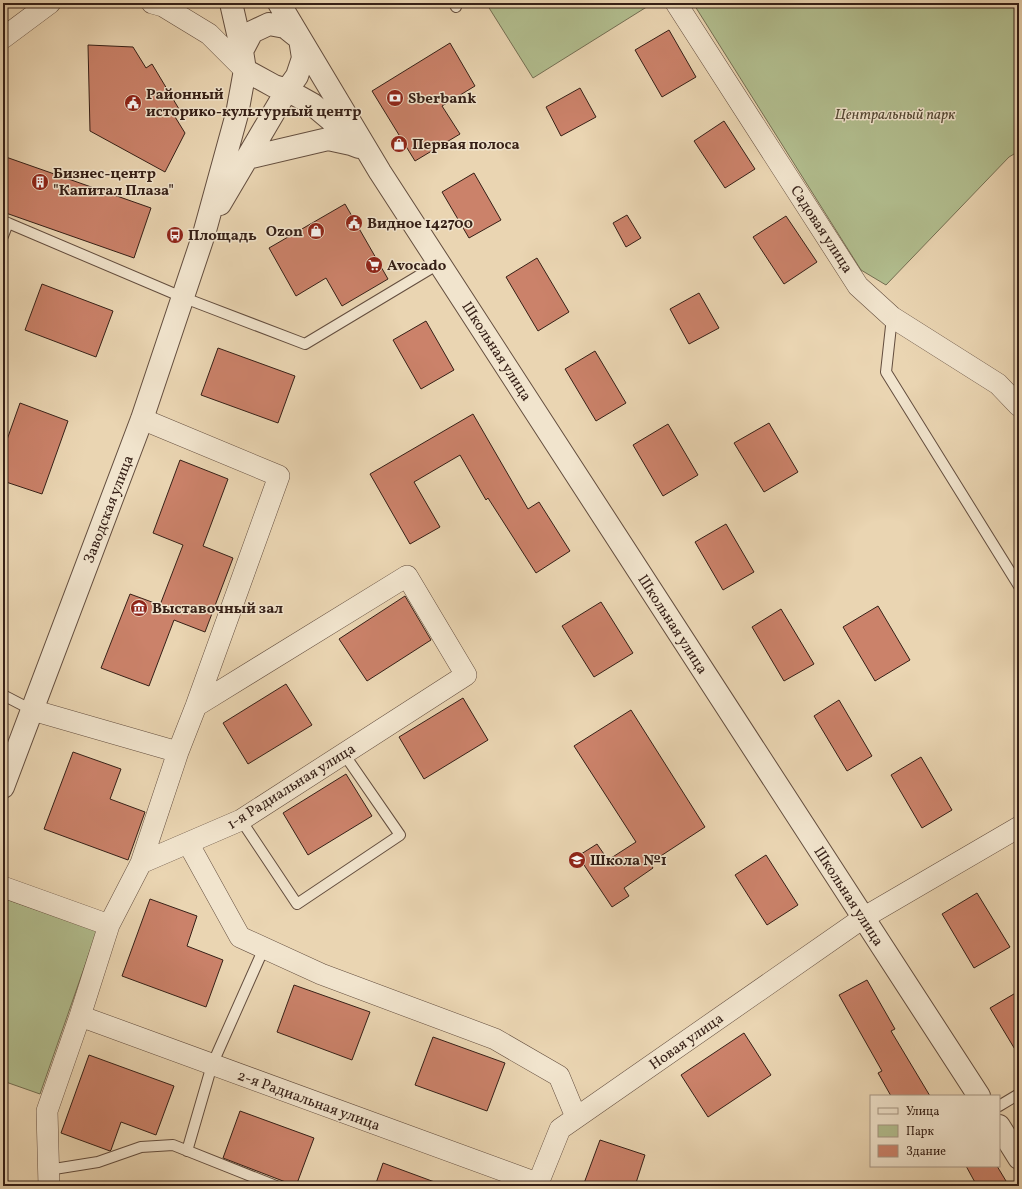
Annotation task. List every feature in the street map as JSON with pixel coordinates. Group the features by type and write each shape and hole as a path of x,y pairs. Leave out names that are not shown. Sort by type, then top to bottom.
{"street":[{"path":"3,38 50,3"},
{"path":"152,3 163,6 209,34 274,86 287,90 312,104 368,151"},
{"path":"231,3 244,61"},
{"name":"Школьная улица","path":"279,3 368,151 978,1095"},
{"name":"Садовая улица","path":"676,3 858,286 892,317 998,384 1019,406"},
{"path":"268,24 285,27 300,39 303,58 297,76 287,90 206,229 237,114 244,61 252,32 268,24"},
{"path":"247,158 328,139 351,144 368,151"},
{"name":"Заводская улица","path":"3,787 142,419 206,229"},
{"path":"48,1178 47,1111 80,1016 109,925 141,863 178,752 279,476 142,419"},
{"name":"1-я Радиальная улица","path":"141,863 241,820 466,675 407,576 196,706"},
{"path":"32,710 178,752"},
{"name":"Новая улица","path":"537,1184 560,1129 576,1117 863,918 1019,827"},
{"path":"188,843 240,937 321,974 495,1039 559,1076 576,1117"},
{"path":"3,887 109,925"},
{"name":"2-я Радиальная улица","path":"80,1016 537,1184"},
{"path":"1000,1128 1019,1158"}],"lane":[{"path":"3,236 6,222 182,297 305,344 440,263"},
{"path":"892,317 886,372 1019,586"},
{"path":"3,695 32,710"},
{"path":"241,820 297,904 400,835 344,754"},
{"path":"187,1151 212,1064 264,948"},
{"path":"1000,1105 1019,1094"},
{"path":"48,1178 141,1147 173,1145 276,1186"}],"green space":[{"path":"486,3 653,3 533,78"},
{"name":"Центральный парк","path":"693,3 1019,3 1019,151 1009,157 886,285 861,270"},
{"path":"3,898 97,931 40,1094 3,1081"}],"building":[{"path":"669,30 696,77 662,97 635,50"},
{"path":"450,43 475,86 442,106 460,134 415,161 372,91"},
{"name":"Районный историко-культурный центр","path":"88,45 133,47 146,68 152,64 179,109 172,112 185,133 165,172 90,131"},
{"path":"580,88 596,117 561,136 546,107"},
{"path":"724,121 755,169 725,188 694,141"},
{"name":"Бизнес-центр \"Капитал Плаза\"","path":"3,156 151,208 134,258 3,212"},
{"path":"474,173 501,220 469,238 442,192"},
{"path":"345,204 388,279 342,306 326,278 296,296 269,248"},
{"path":"627,215 641,238 626,247 613,223"},
{"path":"786,216 817,262 784,284 753,237"},
{"path":"537,258 569,312 538,331 506,277"},
{"path":"42,284 113,311 96,357 25,330"},
{"path":"699,293 719,328 689,344 670,309"},
{"path":"426,321 454,370 421,389 393,340"},
{"path":"218,348 295,376 278,423 201,395"},
{"path":"595,351 626,403 596,421 565,369"},
{"path":"20,403 68,421 42,494 3,481 3,451"},
{"path":"473,414 528,509 539,502 570,551 536,573 488,498 486,500 460,455 414,482 440,527 410,544 370,474"},
{"path":"769,423 798,472 764,492 734,443"},
{"path":"668,424 698,475 663,496 633,445"},
{"path":"180,460 228,479 203,546 233,558 205,632 174,620 149,686 101,668 130,594 160,605 183,545 153,533"},
{"path":"726,524 754,572 723,590 695,542"},
{"path":"405,596 431,640 367,681 339,639"},
{"path":"601,602 633,653 594,677 562,626"},
{"path":"878,606 910,660 875,681 843,627"},
{"path":"781,609 814,664 784,681 752,627"},
{"path":"286,684 312,725 248,764 223,723"},
{"path":"463,698 488,740 424,779 399,737"},
{"path":"839,700 872,756 847,771 814,716"},
{"path":"631,710 705,827 650,863 653,868 624,888 629,896 612,907 578,856 597,844 608,860 636,842 574,746"},
{"path":"73,752 121,769 110,799 145,812 128,860 44,829"},
{"path":"921,757 952,810 922,828 891,775"},
{"path":"346,774 372,816 308,855 283,813"},
{"path":"766,855 798,905 767,925 735,875"},
{"path":"977,893 1010,947 974,968 942,914"},
{"path":"150,899 197,916 187,946 223,960 206,1007 122,976"},
{"path":"867,980 895,1029 891,1031 929,1095 890,1095 878,1073 882,1071 839,995"},
{"path":"294,985 370,1012 352,1060 277,1032"},
{"path":"1019,991 1019,1056 990,1008"},
{"path":"744,1033 771,1075 708,1117 681,1075"},
{"path":"433,1037 505,1063 487,1111 415,1085"},
{"path":"89,1055 174,1086 156,1135 121,1122 110,1151 61,1133"},
{"path":"240,1111 314,1138 296,1186 223,1158"},
{"path":"600,1140 645,1155 635,1186 583,1186"},
{"path":"383,1163 440,1184 440,1186 375,1186"},
{"path":"967,1167 998,1167 1009,1186 977,1186"}],"place":[{"name":"Sberbank","path":"395,98"},
{"name":"Районный историко-культурный центр","path":"133,103"},
{"name":"Первая полоса","path":"399,144"},
{"name":"Бизнес-центр \"Капитал Плаза\"","path":"40,182"},
{"name":"Видное 142700","path":"354,223"},
{"name":"Ozon","path":"316,231"},
{"name":"Площадь","path":"175,235"},
{"name":"Avocado","path":"374,265"},
{"name":"Выставочный зал","path":"139,608"},
{"name":"Школа №1","path":"577,860"}]}
